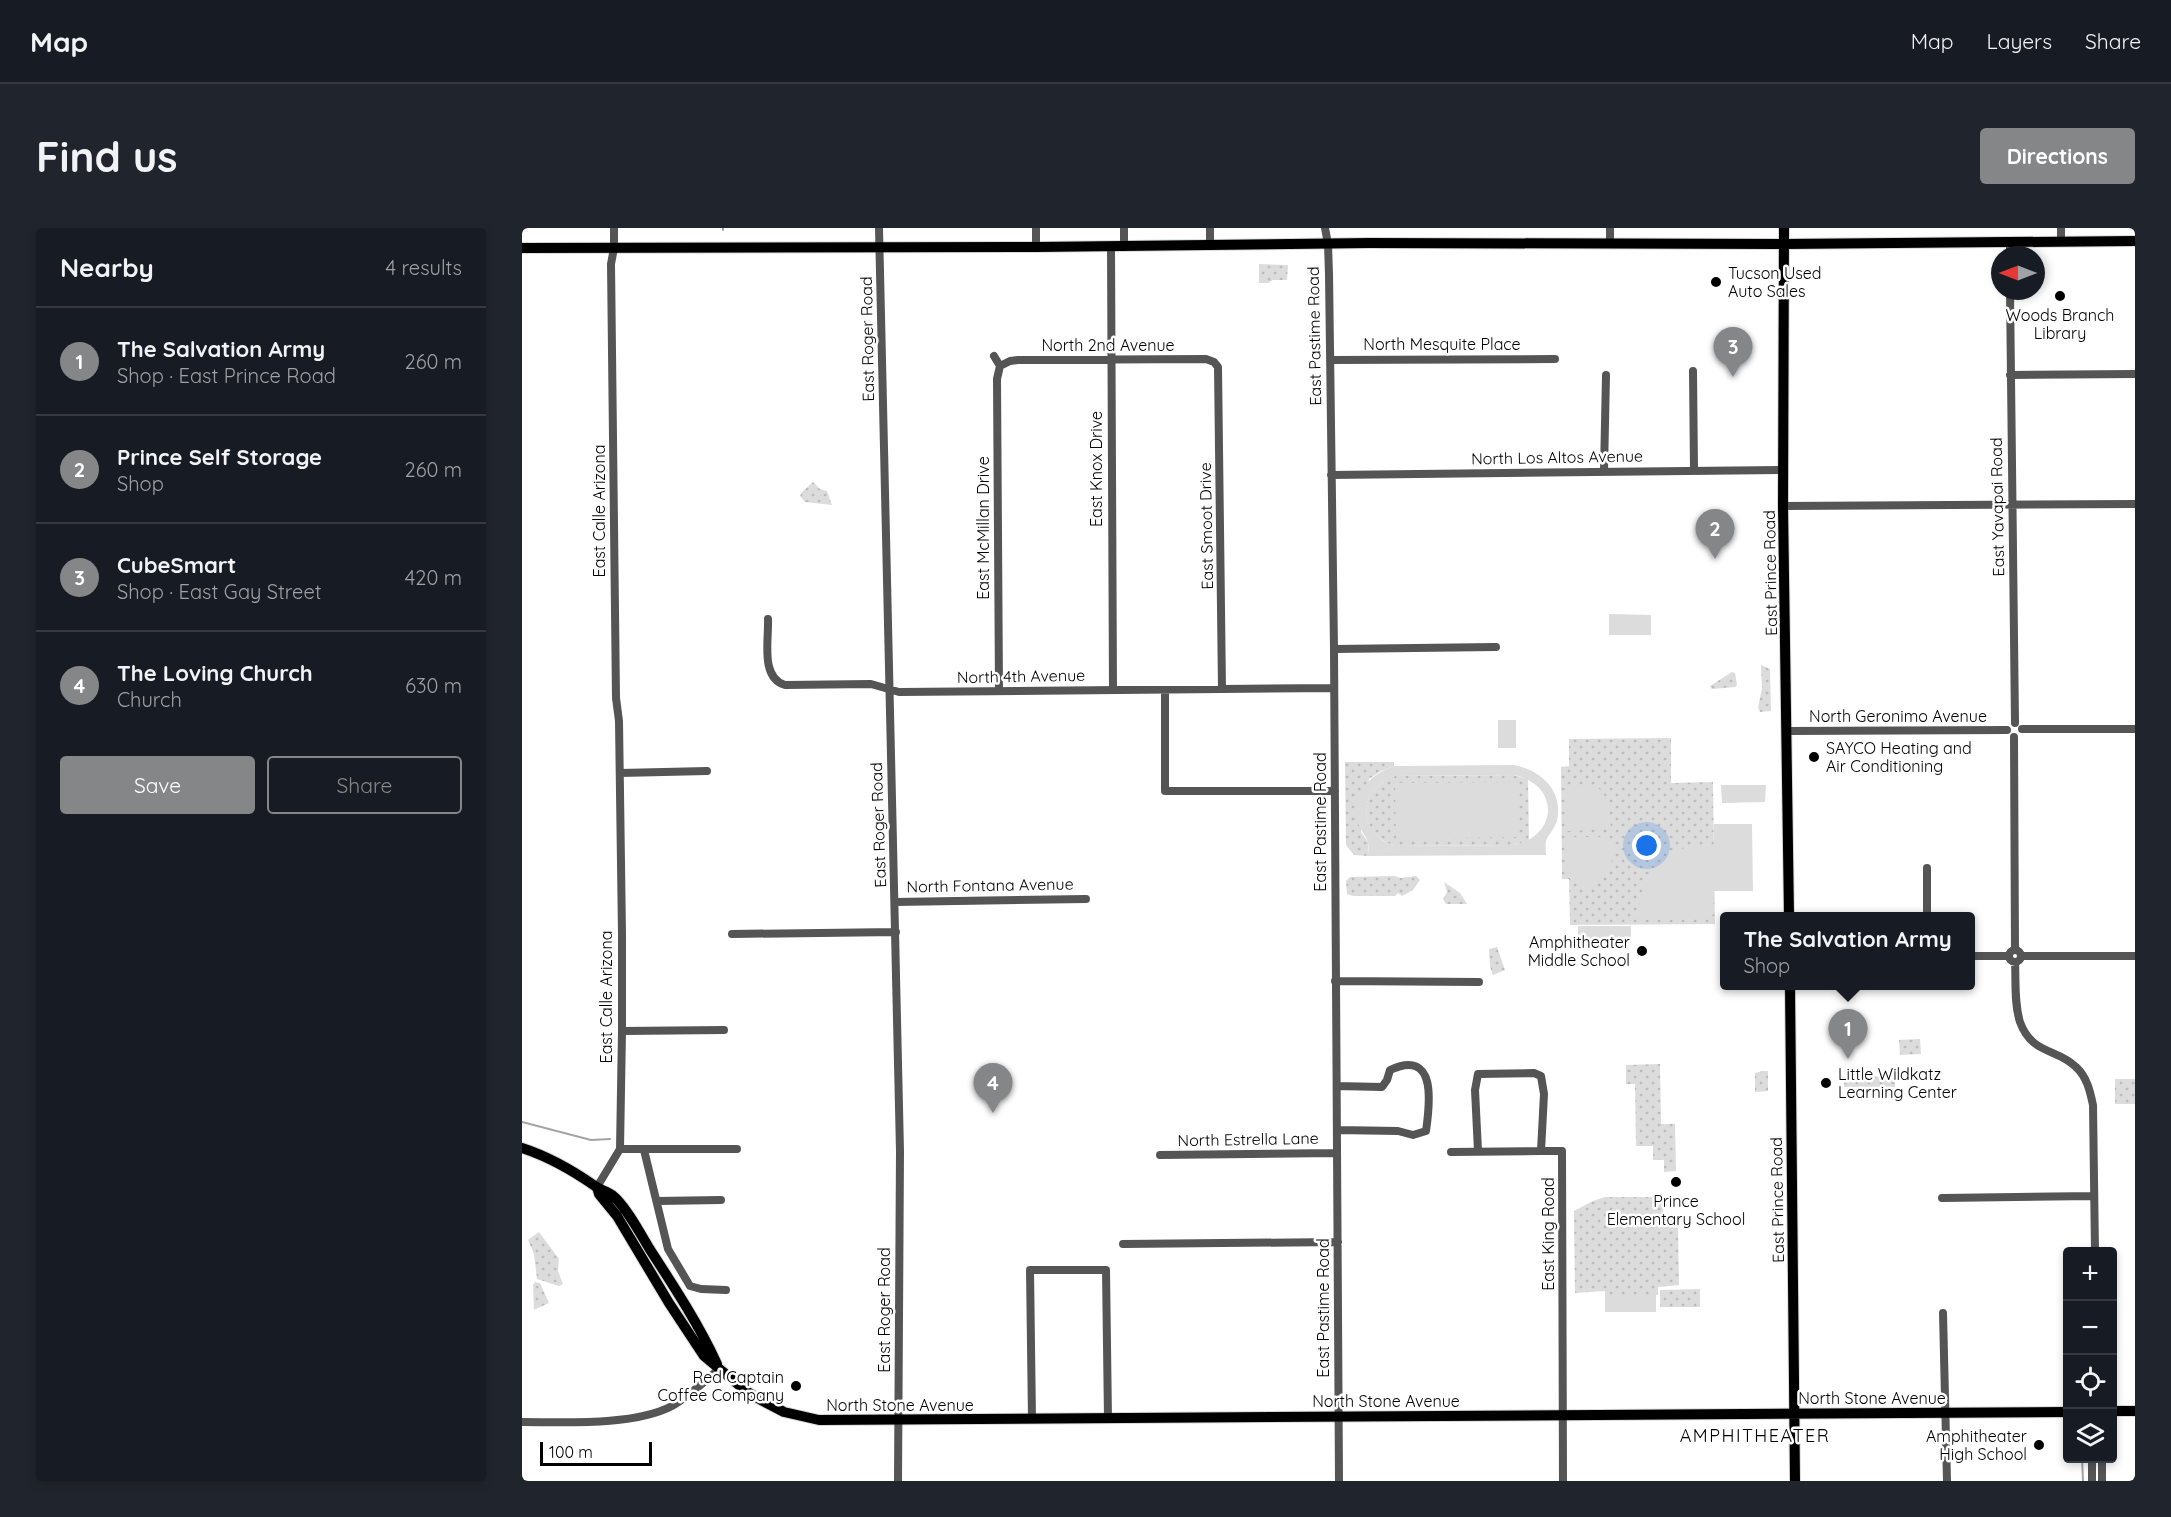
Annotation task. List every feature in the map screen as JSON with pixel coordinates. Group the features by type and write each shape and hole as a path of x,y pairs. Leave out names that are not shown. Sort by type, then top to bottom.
{"main road":[{"name":"East Prince Road","path":"1784,228 1783,506 1789,912"},
{"path":"522,248 1036,248 1610,242 1784,244 2135,241"},
{"name":"East Prince Road","path":"1790,990 1795,1481"},
{"name":"North Stone Avenue","path":"522,1148 546,1156 575,1171 597,1188 612,1194 635,1225 706,1340 719,1369 746,1391 784,1412 819,1420 2063,1412"},
{"path":"2117,1411 2135,1411"}],"street":[{"name":"East Calle Arizona","path":"614,228 611,264 614,592 620,773 622,1031 620,1149"},
{"name":"East Roger Road","path":"879,228 900,1151 898,1481"},
{"path":"1036,228 1036,248"},
{"path":"1124,228 1124,246"},
{"path":"1210,228 1210,246"},
{"name":"East Pastime Road","path":"1325,228 1328,244 1334,649 1339,1481"},
{"path":"1610,228 1610,242"},
{"path":"2061,228 2061,241"},
{"name":"East Knox Drive","path":"1111,247 1113,690"},
{"name":"East Yavapai Road","path":"2010,300 2012,505 2018,726"},
{"path":"994,356 1000,366"},
{"name":"North Mesquite Place","path":"1330,360 1555,359"},
{"name":"North 2nd Avenue","path":"1000,366 1018,360 1217,361"},
{"name":"East Smoot Drive","path":"1217,361 1220,376 1222,689"},
{"name":"East McMillan Drive","path":"999,691 997,379 1000,366"},
{"path":"1693,371 1694,470"},
{"path":"2010,375 2135,374"},
{"path":"1604,471 1606,375"},
{"name":"North Los Altos Avenue","path":"1331,475 1784,470"},
{"path":"1783,506 2135,504"},
{"name":"North 4th Avenue","path":"768,619 770,671 773,679 785,685 872,684 899,692 1334,688"},
{"path":"1334,649 1497,647"},
{"path":"1165,690 1164,791 1335,791"},
{"path":"2095,1247 2094,1104 2089,1087 2075,1065 2037,1047 2021,1024 2016,1004 2010,724 2135,729"},
{"path":"2010,734 2020,734 2018,726"},
{"name":"North Geronimo Avenue","path":"1788,731 2010,734"},
{"path":"620,773 707,771"},
{"path":"1927,868 1927,912"},
{"name":"North Fontana Avenue","path":"895,902 1086,899"},
{"path":"732,934 896,932"},
{"path":"1975,956 2135,956"},
{"path":"1335,981 1479,982"},
{"path":"622,1031 724,1030"},
{"path":"1337,1086 1382,1087 1388,1080 1390,1070 1399,1066 1421,1068 1426,1076 1429,1108 1426,1131 1420,1134 1398,1131 1337,1130"},
{"path":"1450,1152 1541,1151 1544,1094 1541,1076 1534,1073 1478,1074 1475,1090 1478,1151"},
{"path":"597,1188 620,1149 737,1149"},
{"path":"644,1150 668,1249 690,1286 726,1290"},
{"name":"East King Road","path":"1541,1151 1562,1151 1564,1414"},
{"name":"North Estrella Lane","path":"1160,1155 1337,1153"},
{"path":"1942,1198 2094,1196"},
{"path":"657,1201 721,1200"},
{"path":"1123,1244 1338,1242"},
{"path":"1032,1419 1030,1270 1106,1270 1108,1419"},
{"path":"1943,1313 1947,1481"},
{"path":"522,1422 602,1421 637,1417 671,1406 719,1369"},
{"path":"1563,1481 1564,1414"},
{"path":"2092,1463 2092,1481"},
{"path":"2102,1463 2102,1481"}],"shaded area":[{"path":"1259,264 1288,265 1287,280 1259,283"},
{"path":"813,482 820,489 827,491 832,505 805,502 800,496"},
{"path":"1609,614 1651,615 1651,635 1609,635"},
{"path":"1761,665 1770,669 1771,711 1760,712 1758,708 1762,688"},
{"path":"1732,672 1735,673 1737,685 1735,687 1712,689 1710,686"},
{"path":"1498,720 1516,720 1516,748 1498,748"},
{"path":"1671,738 1671,783 1713,782 1715,924 1570,925 1569,879 1562,879 1561,767 1569,766 1569,739"},
{"path":"1345,762 1394,762 1394,766 1369,779 1361,832 1368,842 1368,856 1354,855 1346,845"},
{"path":"1514,765 1533,772 1548,783 1557,800 1557,821 1546,841 1546,855 1368,856 1368,842 1357,820 1357,801 1371,779 1394,766","holes":["1514,775 1529,780 1540,789 1546,799 1548,810 1546,822 1539,832 1528,840 1513,845 1395,846 1382,840 1373,831 1368,821 1366,811 1368,800 1374,790 1383,782 1396,776"]},
{"path":"1514,775 1528,779 1529,841 1513,845 1395,846 1382,840 1368,822 1366,811 1373,791 1382,782 1395,776"},
{"path":"1519,782 1519,837 1396,839 1395,783"},
{"path":"1581,785 1597,786 1608,800 1611,829 1568,831 1565,826 1566,789"},
{"path":"1721,785 1766,785 1765,802 1722,803"},
{"path":"1714,824 1752,824 1753,891 1714,891 1713,915 1707,919 1638,920 1643,888 1659,862 1677,850 1714,847"},
{"path":"1569,837 1605,837 1614,844 1613,858 1607,869 1587,887 1577,884 1565,875 1565,840"},
{"path":"1395,876 1400,878 1416,876 1420,880 1413,890 1402,896 1398,893 1395,896 1347,894 1346,881 1350,877"},
{"path":"1444,882 1460,893 1467,904 1446,904 1443,899 1447,892"},
{"path":"1578,926 1631,926 1631,943 1578,943"},
{"path":"1497,947 1505,970 1493,975 1489,949"},
{"path":"1920,1039 1921,1054 1900,1055 1899,1040"},
{"path":"1660,1064 1661,1124 1675,1124 1676,1171 1664,1172 1664,1160 1653,1160 1653,1146 1636,1146 1635,1084 1626,1084 1626,1065"},
{"path":"1768,1071 1768,1091 1755,1092 1755,1073"},
{"path":"1844,1076 1895,1077 1895,1087 1844,1087"},
{"path":"2115,1079 2135,1079 2135,1104 2115,1104"},
{"path":"1605,1197 1663,1197 1663,1216 1673,1220 1673,1227 1678,1228 1679,1285 1658,1287 1658,1295 1605,1295 1605,1291 1575,1293 1574,1211"},
{"path":"539,1232 559,1259 558,1271 563,1284 559,1286 537,1279 534,1254 528,1240"},
{"path":"535,1282 540,1283 549,1303 534,1310 533,1285"},
{"path":"1700,1289 1700,1307 1660,1307 1660,1290"},
{"path":"1605,1295 1656,1295 1656,1312 1605,1312"}],"waterway":[{"path":"522,1122 591,1140 610,1139"},
{"path":"2082,1463 2083,1481"}],"place":[{"name":"Tucson Used Auto Sales","path":"1716,282"},
{"name":"Woods Branch Library","path":"2060,296"},
{"name":"CubeSmart","path":"1733,377"},
{"name":"Prince Self Storage","path":"1715,559"},
{"name":"SAYCO Heating and Air Conditioning","path":"1814,757"},
{"name":"Amphitheater Middle School","path":"1642,951"},
{"name":"The Salvation Army","path":"1848,1059"},
{"name":"Little Wildkatz Learning Center","path":"1826,1083"},
{"name":"The Loving Church","path":"993,1113"},
{"name":"Prince Elementary School","path":"1676,1182"},
{"name":"Red Captain Coffee Company","path":"796,1386"},
{"name":"Amphitheater High School","path":"2039,1445"}],"district":[{"name":"AMPHITHEATER","path":"1755,1435"}]}
